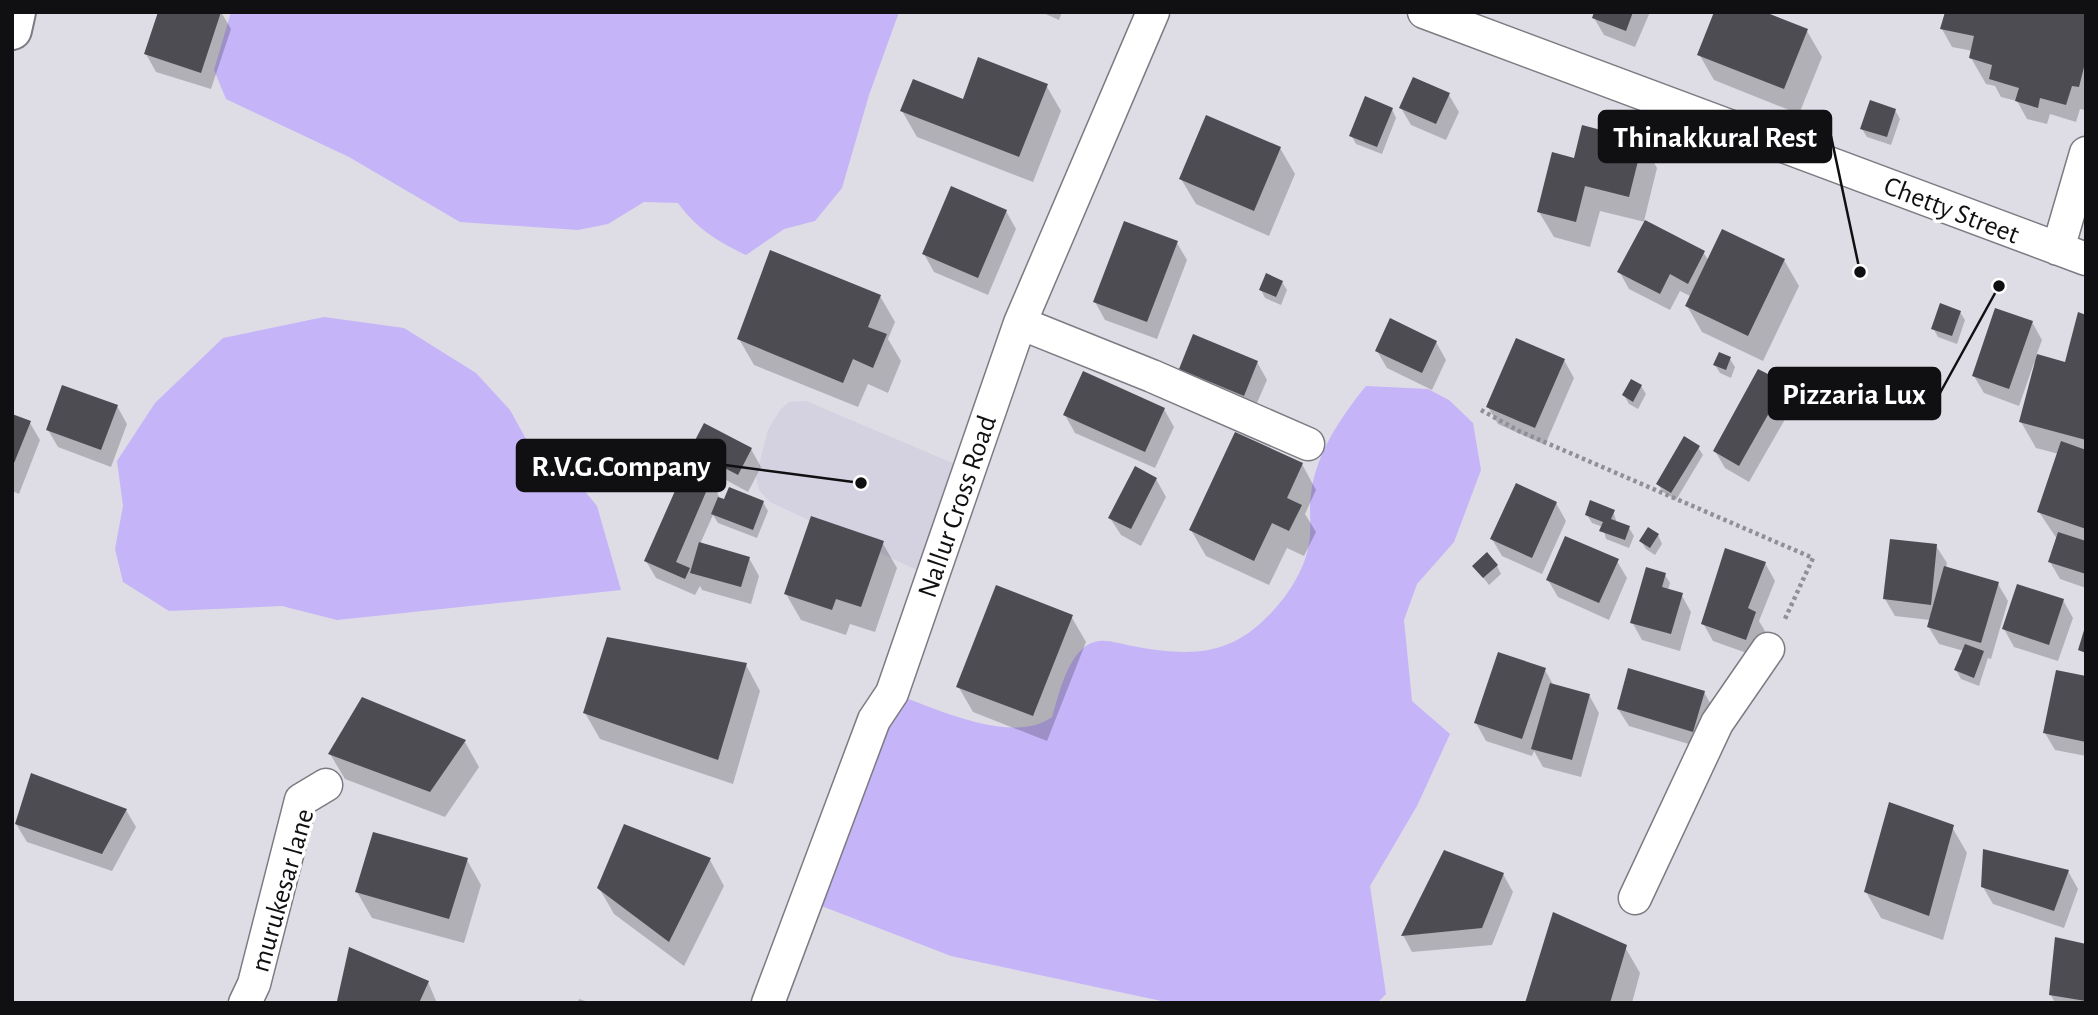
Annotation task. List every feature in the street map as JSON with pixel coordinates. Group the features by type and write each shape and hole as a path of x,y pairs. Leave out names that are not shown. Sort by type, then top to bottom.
{"street":[{"path":"12,30 16,12"},
{"name":"Nallur Cross Road","path":"768,1003 874,720 892,693 1020,323 1153,12"},
{"name":"Chetty Street","path":"1424,12 2072,254"},
{"path":"2072,254 2086,153"},
{"path":"1020,323 1153,376 1308,444"},
{"path":"1635,898 1717,723 1768,649"},
{"name":"murukesar lane","path":"245,1003 254,984 301,800 326,785"}],"path":[{"path":"1480,410 1519,430 1812,558 1791,609 1768,649"}],"shaded area":[{"path":"231,12 899,12 869,95 842,188 815,221 784,229 746,255 708,234 678,203 644,202 608,224 578,230 460,222 349,157 226,99 214,70"},
{"path":"324,317 404,328 476,373 510,410 531,448 568,471 597,506 621,590 337,620 282,606 169,611 123,582 115,549 123,506 117,461 155,403 223,338"},
{"path":"1366,386 1428,389 1449,400 1473,423 1481,470 1454,542 1417,584 1404,620 1412,701 1450,734 1417,806 1370,886 1386,994 1377,1003 1171,1003 951,956 806,900 892,693 973,722 1016,728 1035,725 1052,717 1068,669 1079,652 1091,643 1108,641 1189,652 1222,646 1254,629 1284,598 1306,558 1310,536 1311,494 1318,464 1339,423"},
{"path":"806,401 969,470 932,577 770,502 759,490 756,477 768,430 780,410 789,402"}],"building":[{"path":"158,12 221,12 201,73 144,54"},
{"path":"1594,12 1633,12 1626,31 1592,18"},
{"path":"1714,12 1765,12 1808,29 1784,89 1697,55"},
{"path":"1945,12 2086,12 2086,59 2079,87 2072,86 2066,105 2040,98 2038,108 2015,101 2019,88 1989,79 1992,65 1969,58 1974,36 1940,29"},
{"path":"978,57 1048,84 1019,157 900,111 913,79 963,99"},
{"path":"1413,77 1450,93 1436,124 1399,108"},
{"path":"1365,96 1393,108 1377,147 1349,136"},
{"path":"1870,100 1896,109 1887,137 1860,129"},
{"path":"1206,115 1281,147 1254,211 1179,179"},
{"path":"1582,125 1643,141 1629,197 1585,186 1576,222 1537,212 1552,152 1574,158"},
{"path":"951,186 1007,210 978,278 922,254"},
{"path":"1645,220 1705,251 1688,284 1670,274 1660,294 1617,272"},
{"path":"1124,221 1178,241 1147,322 1093,302"},
{"path":"1722,229 1785,259 1748,336 1685,306"},
{"path":"770,250 881,295 868,327 887,334 873,368 853,359 843,383 737,339"},
{"path":"1266,273 1283,281 1276,297 1259,290"},
{"path":"1940,303 1961,311 1952,336 1931,329"},
{"path":"1995,308 2033,321 2009,389 1972,376"},
{"path":"2078,312 2086,315 2086,440 2019,422 2037,354 2065,362"},
{"path":"1390,318 1437,341 1422,373 1375,351"},
{"path":"1193,334 1258,361 1244,396 1179,369"},
{"path":"1516,338 1565,359 1535,428 1486,407"},
{"path":"1719,352 1731,357 1726,370 1713,365"},
{"path":"1758,369 1786,383 1739,466 1713,451"},
{"path":"1083,371 1165,408 1145,452 1063,415"},
{"path":"1631,379 1642,385 1633,402 1622,395"},
{"path":"62,385 118,405 101,450 46,430"},
{"path":"12,414 31,421 12,468"},
{"path":"704,423 752,448 738,475 690,450"},
{"path":"1235,432 1303,463 1287,498 1302,505 1289,531 1272,523 1254,561 1189,530"},
{"path":"1684,436 1700,446 1671,493 1656,484"},
{"path":"2061,441 2086,450 2086,529 2037,512"},
{"path":"686,466 712,478 676,562 690,568 685,579 644,561"},
{"path":"1135,466 1157,478 1131,529 1108,518"},
{"path":"1516,483 1557,502 1532,558 1490,539"},
{"path":"729,487 764,501 753,530 711,514 718,497 724,499"},
{"path":"1590,500 1615,510 1611,519 1630,526 1625,540 1599,531 1603,522 1585,515"},
{"path":"811,516 884,541 861,607 836,599 832,610 784,594"},
{"path":"1648,527 1659,534 1650,548 1639,541"},
{"path":"2058,532 2086,541 2086,574 2048,562"},
{"path":"1565,536 1619,559 1599,603 1546,580"},
{"path":"1890,539 1937,544 1931,605 1883,599"},
{"path":"699,542 750,557 741,587 690,573"},
{"path":"1725,548 1766,562 1748,608 1756,612 1746,640 1701,624"},
{"path":"1487,552 1498,565 1483,578 1472,566"},
{"path":"1944,566 1999,582 1981,643 1927,627"},
{"path":"1646,567 1666,573 1662,587 1683,593 1671,634 1630,623"},
{"path":"2017,584 2064,599 2049,645 2002,629"},
{"path":"996,585 1073,615 1033,716 956,687"},
{"path":"2086,627 2086,653 2078,650"},
{"path":"607,637 747,663 718,760 583,713"},
{"path":"1965,644 1984,651 1974,678 1954,670"},
{"path":"1498,652 1546,668 1522,739 1474,723"},
{"path":"1628,668 1705,691 1693,732 1617,709"},
{"path":"2056,670 2086,676 2086,742 2043,733"},
{"path":"1550,683 1590,694 1572,760 1531,749"},
{"path":"362,697 466,740 430,792 328,754"},
{"path":"31,773 127,809 102,854 15,824"},
{"path":"1889,802 1954,825 1929,916 1864,892"},
{"path":"624,824 711,858 669,942 597,888"},
{"path":"373,832 468,858 449,919 355,892"},
{"path":"1983,849 2069,870 2054,911 1981,887"},
{"path":"1444,850 1504,873 1482,928 1401,936"},
{"path":"1553,912 1627,945 1610,1003 1525,1003"},
{"path":"2055,937 2086,944 2086,1001 2049,995"},
{"path":"349,947 429,981 419,1003 337,1001"}],"place":[{"name":"Thinakkural Rest","path":"1860,272"},
{"name":"Pizzaria Lux","path":"1999,286"},
{"name":"R.V.G.Company","path":"861,483"}]}
